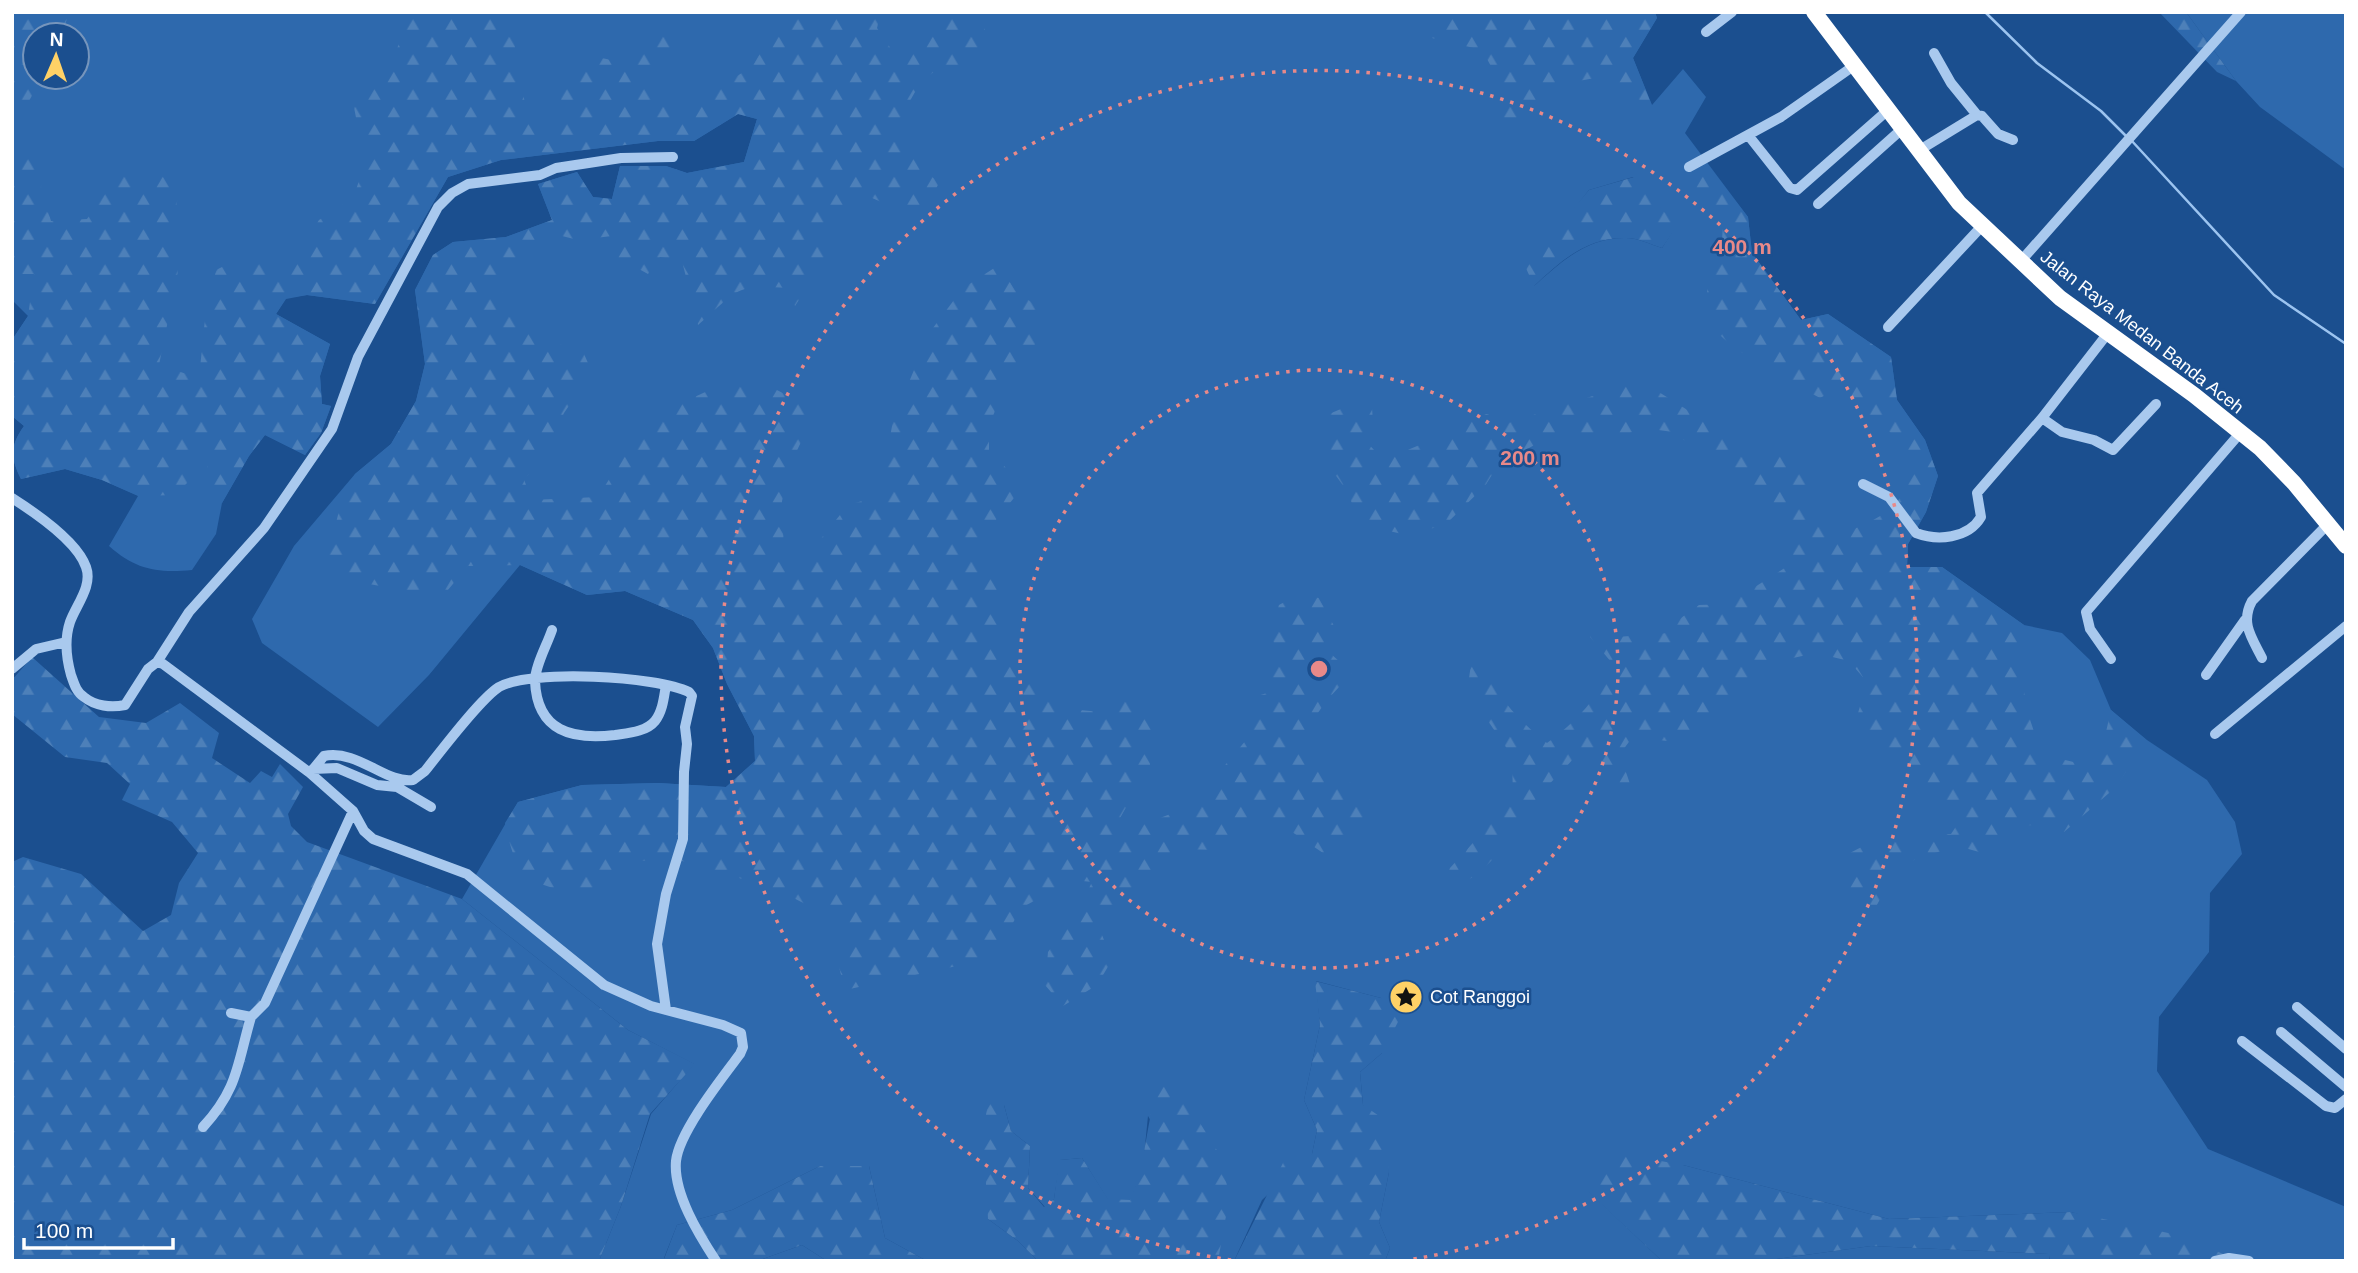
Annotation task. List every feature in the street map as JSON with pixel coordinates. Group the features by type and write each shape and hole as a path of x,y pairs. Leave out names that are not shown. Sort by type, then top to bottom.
{"highway":[{"name":"Jalan Raya Medan Banda Aceh","path":"1814,12 1959,203 2060,298 2241,432 2294,483 2346,546"}],"street":[{"path":"1706,32 1732,12"},
{"path":"2020,262 2241,12"},
{"path":"1934,53 1951,83 1977,114 1998,134 2012,140"},
{"path":"1689,167 1809,99 1855,65"},
{"path":"1748,135 1790,188 1797,190 1888,110"},
{"path":"1918,151 1977,114"},
{"path":"1818,204 1902,129"},
{"path":"12,498 46,522 86,566 86,586 70,623 66,642 74,685 81,695 94,704 125,705 148,669 157,663 189,612 264,528 326,440 338,416 358,357 438,207 446,198 468,184 540,174 556,168 621,158 674,157"},
{"path":"1888,327 1982,226"},
{"path":"1863,484 1889,497 1916,533 1935,538 1960,534 1981,517 1978,494 2108,333"},
{"path":"2042,418 2062,432 2088,438 2113,450 2156,404"},
{"path":"2111,659 2090,629 2086,612 2241,432"},
{"path":"2206,675 2245,620 2252,601 2329,523"},
{"path":"2245,620 2262,658"},
{"path":"2215,734 2346,626"},
{"path":"552,630 535,680 545,721 584,737 644,729 655,721 663,704 666,685"},
{"path":"12,669 36,649 66,642"},
{"path":"157,663 167,666 311,771 353,811 373,839 467,874 604,985 666,1010 734,1029 741,1034 743,1041 740,1054 681,1143 676,1159 678,1177 688,1210 716,1261"},
{"path":"311,771 324,756 335,755 369,764 395,779 413,780 425,771 491,693 517,680 608,678 685,690 692,696 685,727 683,839 666,894 657,944 666,1010"},
{"path":"311,771 337,768 377,785 397,787 431,807"},
{"path":"203,1126 228,1097 251,1017 265,1003 353,811"},
{"path":"2297,1007 2346,1049"},
{"path":"231,1013 251,1017"},
{"path":"2281,1032 2346,1087"},
{"path":"2242,1041 2326,1106 2334,1108 2346,1099"},
{"path":"2215,1261 2229,1258 2249,1261"}],"green space":[{"path":"12,12 1655,12 1657,18 1633,58 1652,105 1683,69 1706,97 1685,133 1748,217 1752,253 1801,320 1828,314 1891,357 1897,400 1925,440 1938,476 1926,512 1908,544 1907,567 1942,567 2024,625 2062,633 2090,660 2111,710 2147,740 2207,780 2235,822 2242,854 2210,893 2209,952 2159,1017 2157,1071 2208,1149 2346,1207 2346,1261 2239,1261 2071,1212 1889,1219 1683,1165 1582,1185 1662,1261 1385,1261 1390,1248 1379,1222 1389,1172 1363,1105 1360,1072 1382,1053 1381,998 1316,981 1320,1025 1304,1100 1317,1130 1312,1154 1262,1200 1234,1261 1218,1261 1220,1245 1148,1116 1143,1166 1131,1200 1108,1200 1082,1158 1060,1160 1054,1199 1045,1207 1028,1188 1030,1146 1011,1131 1004,1105 988,1219 1018,1241 1038,1261 927,1261 885,1238 869,1166 820,1166 732,1210 677,1225 664,1258 666,1261 599,1261 621,1206 651,1114 694,1064 628,1030 462,899 518,802 582,785 658,783 726,787 755,761 754,736 727,684 713,648 693,620 625,591 587,595 520,565 429,675 378,727 262,643 252,619 294,546 355,474 391,444 416,401 425,364 415,290 433,255 453,242 506,237 552,220 538,184 577,172 593,197 612,199 620,166 666,166 687,173 744,162 757,119 738,114 694,141 658,141 501,160 448,177 375,304 307,295 286,298 276,314 330,344 320,376 322,404 331,406 321,433 305,455 265,435 249,456 222,503 216,534 192,570 148,568 128,560 109,546 138,496 102,480 65,469 21,479 13,458 16,440 24,426 12,416 12,340 28,316 12,300","holes":["1633,177 1676,226 1662,248 1629,238 1610,239 1586,247 1564,260 1534,286 1559,228 1589,190"]},
{"path":"12,12 69,12 66,21 21,21 21,91 35,91 23,111 12,116"},
{"path":"412,12 509,12 525,104 537,130 564,112 560,95 592,56 621,62 664,26 672,48 650,88 659,104 683,108 752,67 784,12 881,12 877,28 897,58 947,12 981,12 986,34 980,66 938,68 919,85 899,120 918,164 939,183 920,219 863,194 818,238 826,258 795,306 786,288 755,287 736,293 698,325 682,261 660,257 648,274 617,257 612,236 578,240 562,236 519,259 500,277 509,306 518,317 542,335 584,354 592,372 564,413 541,461 524,479 531,500 598,497 630,446 677,405 738,377 769,386 816,410 793,459 782,501 784,553 803,561 848,505 880,496 893,420 930,332 963,288 999,265 1015,290 1042,310 1034,351 1004,388 989,426 989,450 1006,468 1018,493 974,547 984,570 1004,582 996,652 1013,669 1069,709 1101,712 1121,696 1145,702 1162,719 1149,735 1150,765 1120,818 1137,827 1178,811 1216,776 1247,739 1254,697 1267,693 1277,657 1271,631 1279,605 1299,594 1319,598 1334,626 1330,653 1352,673 1327,700 1303,734 1316,762 1351,783 1376,806 1357,837 1326,855 1267,815 1221,850 1177,849 1159,883 1124,890 1100,930 1112,960 1097,985 1063,1006 1045,985 1048,952 1077,913 1092,882 1073,880 1021,908 994,958 845,990 839,967 850,927 776,889 679,860 632,861 584,895 538,883 521,869 505,823 518,802 582,785 658,783 726,787 755,761 754,736 727,684 713,648 693,620 625,591 587,595 520,565 468,566 442,597 369,584 326,562 338,515 355,474 391,444 416,401 425,364 415,290 433,255 453,242 506,237 552,220 538,184 577,172 593,197 612,199 620,166 666,166 687,173 744,162 757,119 738,114 694,141 658,141 501,160 448,177 375,304 307,295 286,299 276,314 330,344 320,376 322,404 331,406 321,433 305,455 265,435 249,456 222,503 205,494 209,442 190,443 188,482 175,495 139,496 102,480 65,469 21,479 13,458 16,440 24,426 12,416 12,340 28,316 34,274 12,274 12,167 28,154 43,165 41,187 51,221 87,219 120,173 161,175 179,191 171,235 178,271 159,365 199,378 205,319 216,270 240,258 290,266 319,220 353,198 365,164 352,97 394,56"},
{"path":"1438,12 1655,12 1657,18 1633,58 1652,106 1595,78 1551,86 1502,134 1502,86 1482,50 1432,38"},
{"path":"2159,12 2186,12 2236,81 2217,72"},
{"path":"2186,12 2346,12 2346,170 2260,107 2236,81"},
{"path":"1703,160 1748,217 1752,253 1801,320 1828,314 1891,357 1897,400 1925,440 1938,476 1926,512 1908,544 1907,567 1942,567 2024,625 2024,692 2031,723 2044,755 2082,764 2103,745 2111,710 2146,740 2116,787 2064,832 2039,826 2020,826 2003,834 1986,854 1958,846 1915,859 1892,877 1872,914 1844,890 1844,856 1881,837 1951,834 1967,810 1920,797 1898,760 1862,736 1856,720 1867,682 1849,661 1816,653 1793,658 1756,673 1691,743 1657,740 1637,731 1620,754 1634,796 1611,792 1598,768 1574,758 1536,800 1493,858 1472,878 1440,894 1450,868 1513,799 1512,756 1488,721 1469,678 1473,651 1482,656 1492,682 1507,704 1547,743 1586,708 1601,687 1612,663 1590,637 1594,625 1617,637 1668,633 1674,623 1699,605 1728,604 1791,564 1796,537 1783,514 1748,492 1730,473 1673,432 1644,428 1615,438 1549,437 1498,465 1485,486 1447,523 1411,536 1376,528 1357,516 1347,491 1324,459 1324,436 1329,414 1362,400 1372,408 1373,422 1362,437 1375,451 1398,454 1453,431 1469,415 1487,414 1508,423 1624,386 1654,389 1697,416 1737,449 1756,455 1773,450 1797,456 1812,485 1810,514 1847,532 1870,522 1896,503 1912,471 1890,432 1861,415 1842,386 1820,398 1743,353 1717,332 1710,322 1706,307 1707,293 1722,238 1722,225 1718,213 1710,203 1679,175"},
{"path":"1634,177 1677,226 1662,248 1629,238 1597,242 1574,253 1534,286 1525,266 1589,190"},
{"path":"32,657 99,717 146,723 180,703 219,733 212,758 250,783 261,771 272,777 280,764 303,787 288,814 291,826 307,842 462,899 628,1030 695,1064 650,1114 621,1206 599,1261 12,1261 12,862 23,857 81,874 143,931 171,915 179,883 198,853 172,822 122,800 130,784 107,763 65,757 12,714 12,680"},
{"path":"1315,981 1381,998 1400,1018 1382,1053 1360,1072 1363,1105 1385,1120 1389,1172 1379,1222 1390,1248 1385,1261 1234,1261 1285,1159 1312,1154 1317,1130 1304,1100 1320,1025"},
{"path":"1175,1083 1223,1160 1229,1199 1218,1261 1038,1261 1018,1241 988,1219 983,1132 988,1103 1004,1105 1011,1131 1030,1146 1028,1188 1044,1207 1054,1199 1059,1160 1082,1158 1108,1199 1130,1200 1140,1171 1159,1085"},
{"path":"1616,1153 1683,1165 1889,1219 2071,1212 2182,1236 2239,1261 2050,1261 2049,1254 1871,1246 1761,1261 1662,1261 1581,1185"},
{"path":"820,1166 869,1166 885,1238 927,1261 827,1261 802,1245 757,1261 664,1259 677,1225 732,1210"},
{"path":"802,1245 827,1261 757,1261"},
{"path":"1871,1246 2050,1254 2049,1261 1761,1261"}],"waterway":[{"path":"1985,12 2037,63 2101,111 2126,136"},
{"path":"2131,140 2274,295 2346,344"}],"place":[{"name":"Cot Ranggoi","path":"1406,997"}]}
